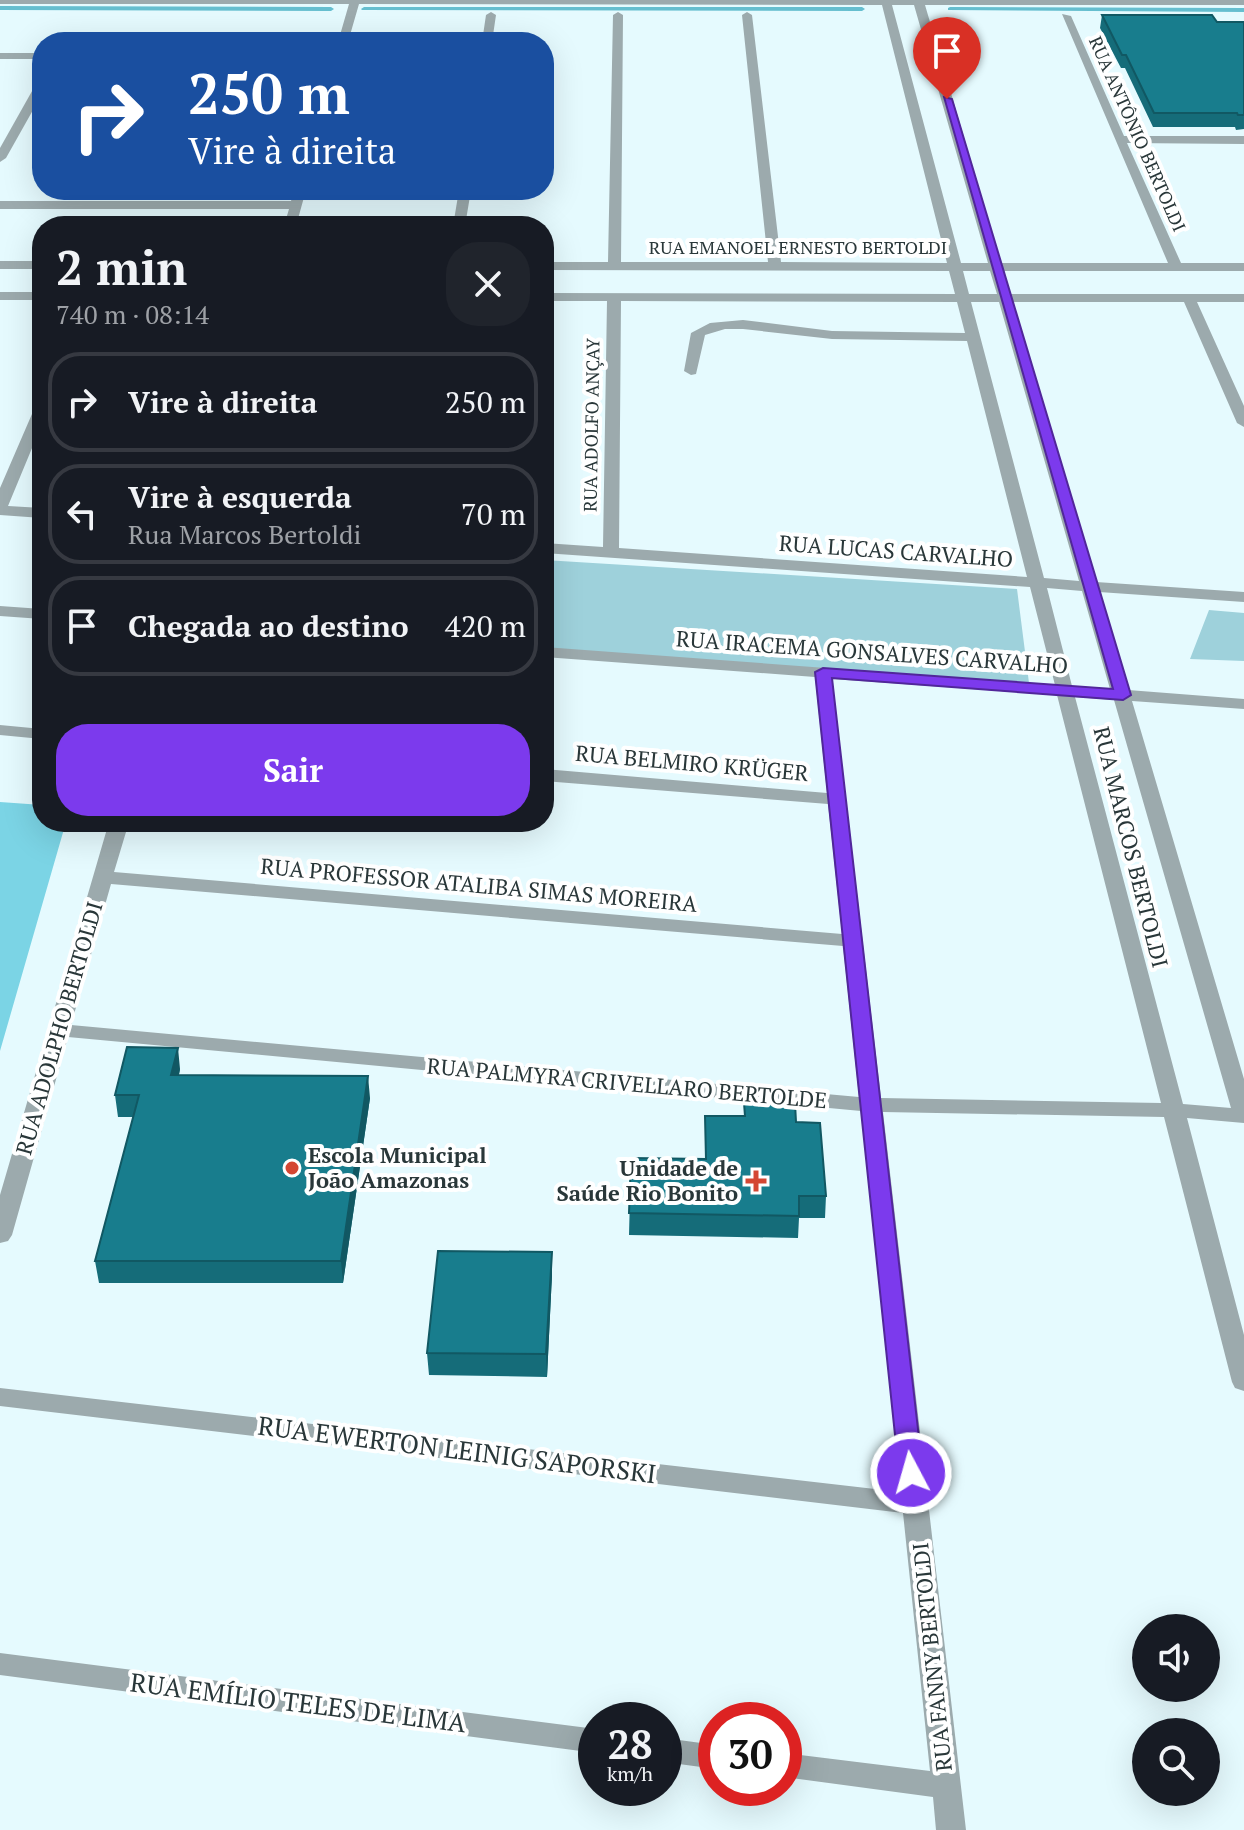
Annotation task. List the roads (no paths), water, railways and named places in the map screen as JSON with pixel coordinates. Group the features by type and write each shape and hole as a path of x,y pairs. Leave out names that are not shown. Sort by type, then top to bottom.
{"street":[{"path":"0,1 493,1 905,10 1059,1 1244,2"},
{"path":"346,32 355,1"},
{"name":"RUA MARCOS BERTOLDI","path":"905,10 963,298 1244,1382"},
{"name":"RUA MARCOS BERTOLDI","path":"905,10 996,267 1244,1116"},
{"path":"334,15 366,15"},
{"path":"475,15 507,15"},
{"path":"488,32 491,15"},
{"path":"602,15 632,15"},
{"path":"614,266 618,15"},
{"path":"733,15 763,16"},
{"path":"747,15 775,266"},
{"path":"1050,16 1081,16"},
{"name":"RUA ANTÔNIO BERTOLDI","path":"1066,16 1176,267"},
{"path":"0,56 32,56"},
{"path":"0,158 32,102"},
{"path":"1120,139 1244,140"},
{"path":"293,216 297,200"},
{"path":"0,205 296,205"},
{"path":"0,265 32,265"},
{"name":"RUA EMANOEL ERNESTO BERTOLDI","path":"554,266 1244,267"},
{"path":"0,296 32,296"},
{"path":"554,297 614,297 827,316 974,337"},
{"name":"RUA ADOLFO ANÇAY","path":"611,553 614,297"},
{"path":"691,371 698,333 703,329 749,326 963,298 1244,298"},
{"path":"1189,298 1244,423"},
{"path":"32,431 0,508 32,512"},
{"name":"RUA LUCAS CARVALHO","path":"554,549 1244,597"},
{"path":"0,611 32,613"},
{"name":"RUA IRACEMA GONSALVES CARVALHO","path":"554,653 1244,704"},
{"name":"RUA FANNY BERTOLDI","path":"823,672 951,1830"},
{"path":"0,730 32,733"},
{"name":"RUA BELMIRO KRÜGER","path":"554,776 835,799"},
{"name":"RUA ADOLPHO BERTOLDI","path":"0,1235 116,832"},
{"name":"RUA PROFESSOR ATALIBA SIMAS MOREIRA","path":"103,877 851,941"},
{"name":"RUA PALMYRA CRIVELLARO BERTOLDE","path":"59,1030 870,1105 1174,1110 1244,1116"},
{"name":"RUA EWERTON LEINIG SAPORSKI","path":"0,1397 915,1504"},
{"name":"RUA EMÍLIO TELES DE LIMA","path":"0,1664 578,1739"},
{"path":"802,1767 946,1786"}],"waterway":[{"path":"0,8 331,9"},
{"path":"364,9 862,9"},
{"path":"950,9 1244,10"}],"place":[{"name":"Escola Municipal João Amazonas","path":"292,1168"},
{"name":"Unidade de Saúde Rio Bonito","path":"756,1181"}]}
